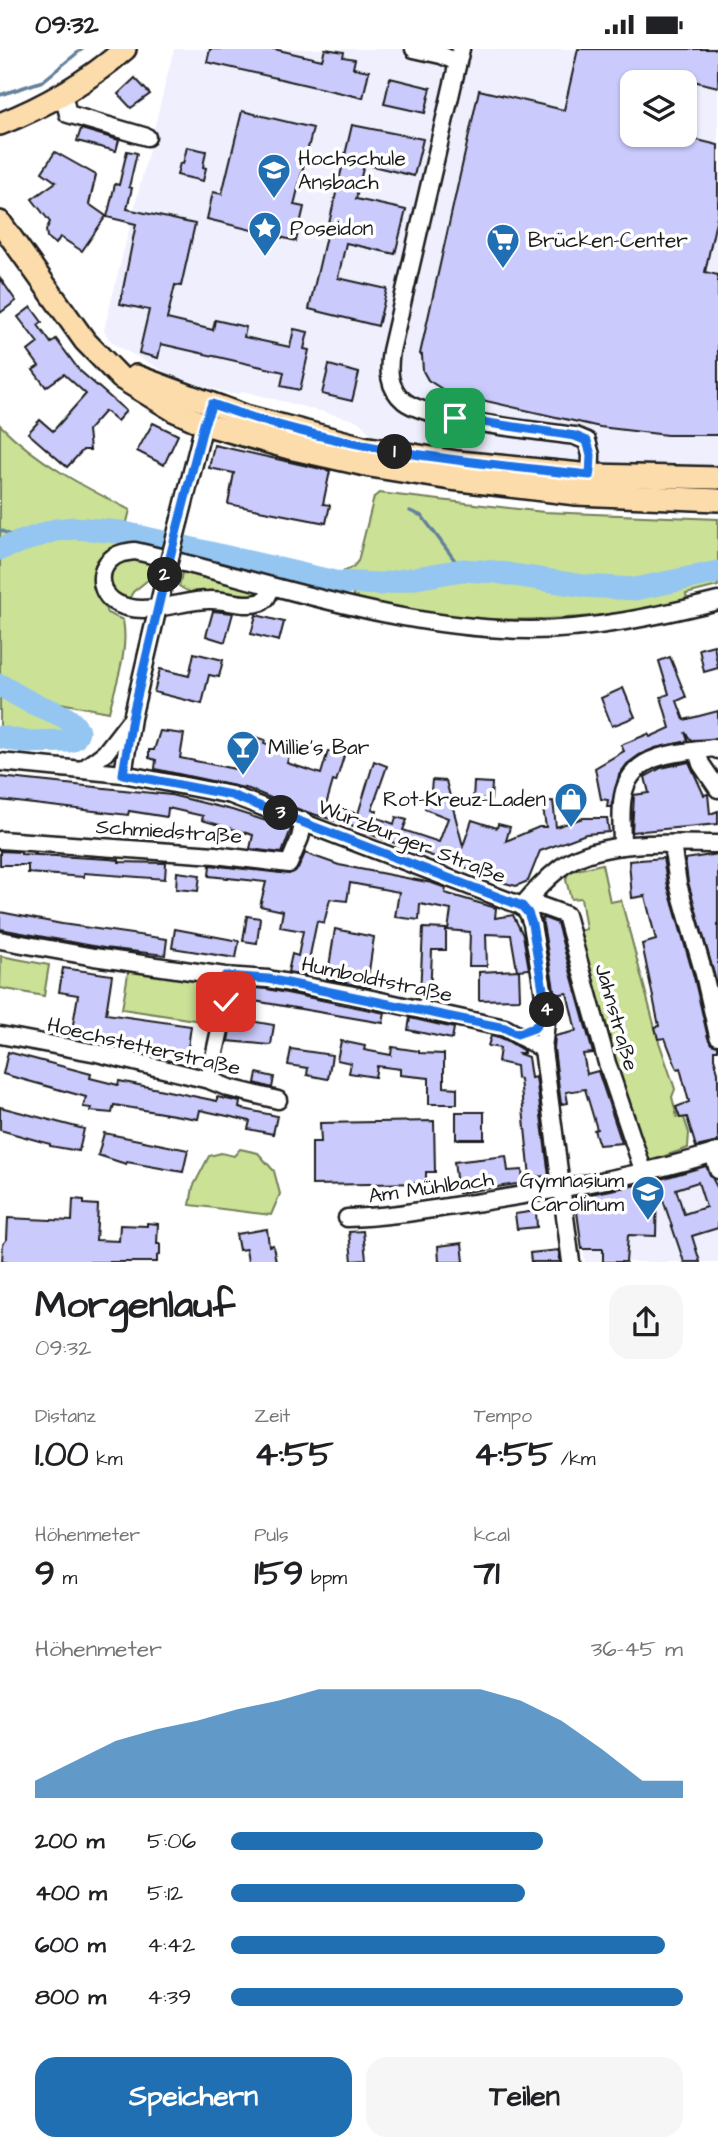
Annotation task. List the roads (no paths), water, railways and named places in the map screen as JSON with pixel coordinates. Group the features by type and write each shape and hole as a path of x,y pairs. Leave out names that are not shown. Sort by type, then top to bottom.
{"main road":[{"path":"0,124 63,95 102,69 125,49"},
{"path":"0,222 85,341 106,361 208,414 245,416 363,447 590,485 718,500"},
{"path":"590,485 718,478"}],"street":[{"path":"414,49 459,56 391,351 389,368 394,391 415,408 455,418 575,436 587,441 591,455 590,485"},
{"path":"63,95 68,114 147,137"},
{"path":"123,774 132,718 167,569 208,414"},
{"path":"271,588 267,598 260,603 209,600 131,608 110,599 103,591 101,578 104,567 111,558 135,551 271,588 403,619 444,625 532,630 631,620 718,601"},
{"path":"82,770 105,753 132,718"},
{"path":"709,750 701,764 718,789"},
{"path":"622,846 622,796 631,772 660,757 709,750"},
{"name":"Würzburger Straße","path":"0,762 123,774 231,795 522,906"},
{"name":"Schmiedstraße","path":"0,840 215,855 289,864 300,838 303,821"},
{"path":"671,843 678,884 711,972 718,1036"},
{"path":"571,1262 544,1049 547,1013 532,924 522,906 562,867 586,855 622,846 718,843"},
{"name":"Jahnstraße","path":"522,906 541,906 566,915 607,1063 644,1173"},
{"name":"Humboldtstraße","path":"0,940 225,976 257,977 349,994 505,1028 544,1049"},
{"path":"209,1080 224,1011 225,976"},
{"path":"517,1034 534,1028 547,1013"},
{"name":"Hoechstetterstraße","path":"0,1035 97,1053 278,1100"},
{"path":"715,1152 718,1170"},
{"name":"Am Mühlbach","path":"347,1218 417,1211 562,1189 644,1173 715,1152"}],"waterway":[{"path":"0,95 43,81 82,49"},
{"path":"410,511 422,516 462,570"},
{"path":"0,549 55,530 75,528 120,532 335,582 381,584 462,570 495,572 584,586 635,589 718,572"},
{"path":"0,530 21,540"},
{"path":"0,685 30,702 64,716 78,731 70,741 25,742 0,737"}],"place":[{"name":"Hochschule Ansbach","path":"274,200"},
{"name":"Poseidon","path":"265,258"},
{"name":"Brücken-Center","path":"503,270"},
{"name":"Millie's Bar","path":"243,777"},
{"name":"Rot-Kreuz-Laden","path":"571,829"},
{"name":"Gymnasium Carolinum","path":"648,1222"}]}
